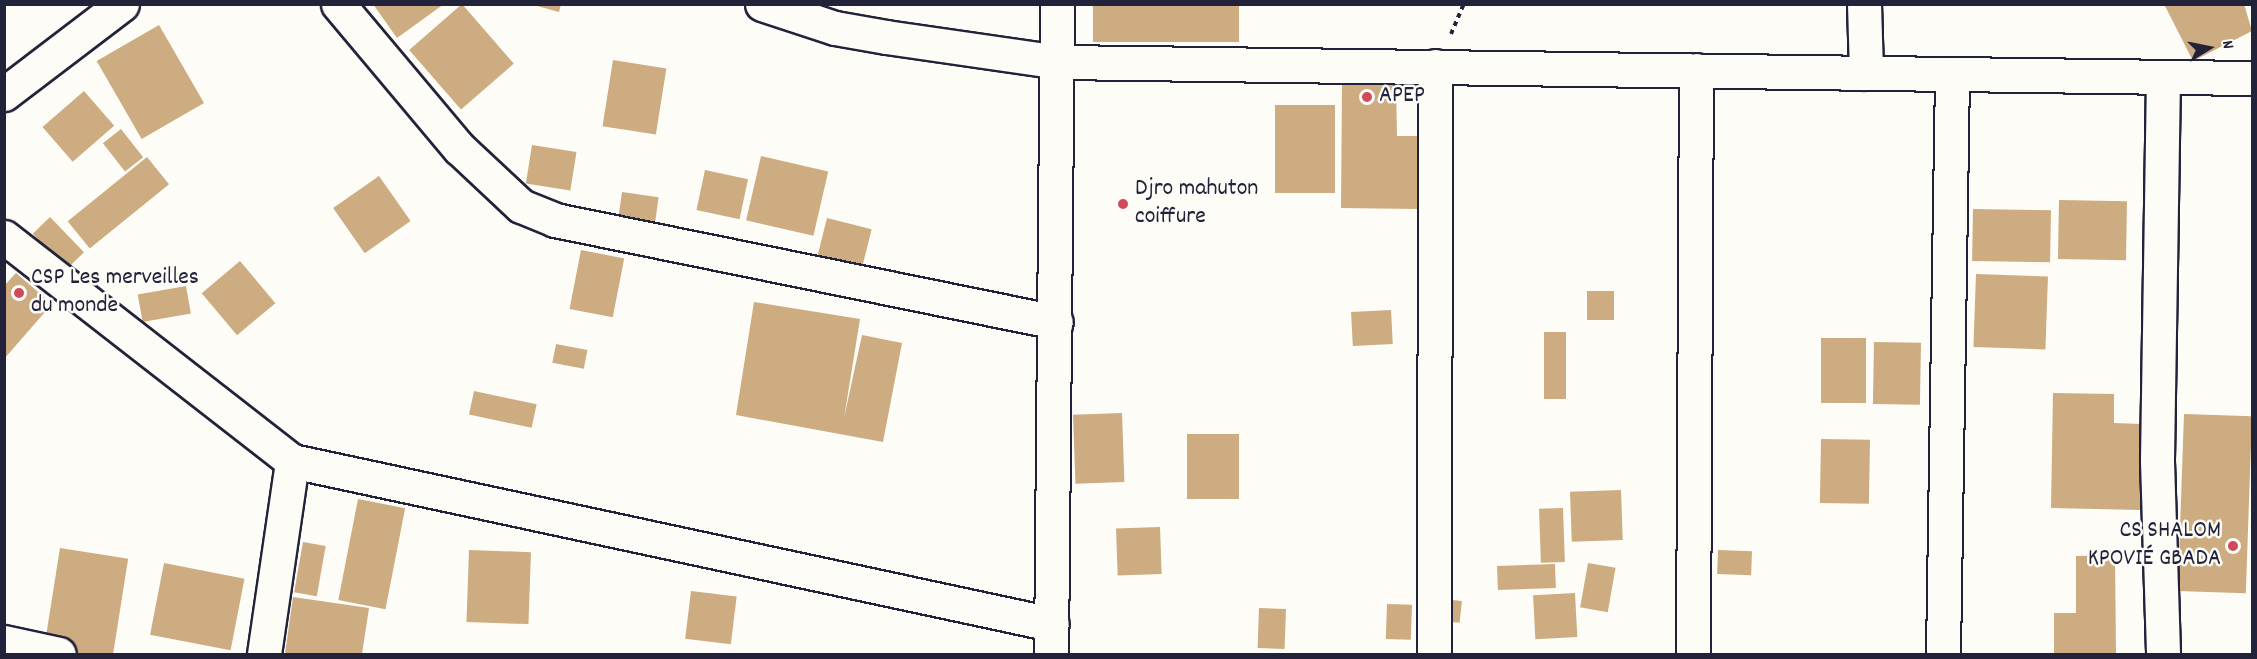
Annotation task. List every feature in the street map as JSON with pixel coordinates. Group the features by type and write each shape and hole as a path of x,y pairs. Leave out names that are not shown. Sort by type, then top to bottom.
{"street":[{"path":"4,94 122,4"},
{"path":"338,4 459,148 521,206 555,220 1056,322"},
{"path":"762,4 835,28 1059,62 2253,78"},
{"path":"4,237 292,461 1051,639 1059,62 1057,4"},
{"path":"1864,4 1866,73"},
{"path":"1434,654 1435,66"},
{"path":"1693,654 1696,70"},
{"path":"1943,654 1952,74"},
{"path":"2163,77 2157,461 2163,654"},
{"path":"264,654 292,461"},
{"path":"4,642 59,654"}],"building":[{"path":"373,4 444,4 397,38"},
{"path":"462,4 514,64 461,110 409,50"},
{"path":"530,4 561,4 559,12"},
{"path":"1093,4 1239,4 1239,42 1093,42"},
{"path":"2164,4 2244,4 2252,31 2193,61"},
{"path":"159,25 204,103 142,139 97,61"},
{"path":"613,60 666,68 656,135 603,126"},
{"path":"1342,83 1396,83 1397,136 1419,136 1419,209 1341,208"},
{"path":"84,91 114,126 73,162 42,127"},
{"path":"1275,105 1335,105 1335,193 1275,193"},
{"path":"121,129 143,157 125,172 103,143"},
{"path":"532,145 576,152 570,191 526,184"},
{"path":"761,156 828,172 813,236 746,220"},
{"path":"147,157 169,184 90,248 68,221"},
{"path":"705,170 748,179 740,219 696,210"},
{"path":"379,176 411,221 365,253 333,208"},
{"path":"622,192 659,197 655,222 619,217"},
{"path":"2059,200 2127,201 2126,260 2058,259"},
{"path":"1973,209 2051,210 2050,262 1972,261"},
{"path":"50,217 84,252 67,269 33,234"},
{"path":"827,218 872,229 860,275 816,264"},
{"path":"581,250 624,258 613,317 570,309"},
{"path":"240,261 275,303 237,335 202,293"},
{"path":"16,273 52,304 4,359 4,286"},
{"path":"1976,274 2048,277 2045,349 1973,347"},
{"path":"186,286 191,314 143,322 138,295"},
{"path":"1587,291 1614,291 1614,320 1587,320"},
{"path":"754,302 860,319 844,418 862,335 902,343 883,442 736,415"},
{"path":"1391,310 1393,344 1353,346 1351,312"},
{"path":"1544,332 1566,332 1566,399 1544,399"},
{"path":"1821,338 1866,338 1866,403 1821,403"},
{"path":"1874,342 1921,343 1920,405 1873,404"},
{"path":"556,344 587,350 584,369 552,363"},
{"path":"474,391 537,404 532,428 469,414"},
{"path":"2053,393 2114,394 2114,423 2142,424 2141,510 2051,508"},
{"path":"1122,413 1124,482 1075,484 1073,415"},
{"path":"2184,414 2252,416 2246,593 2178,591"},
{"path":"1187,434 1239,434 1239,499 1187,499"},
{"path":"1821,439 1870,440 1869,504 1820,503"},
{"path":"1621,490 1623,540 1572,542 1570,492"},
{"path":"358,499 405,508 385,609 338,600"},
{"path":"1563,508 1565,562 1541,563 1539,509"},
{"path":"1160,527 1162,574 1118,576 1116,529"},
{"path":"303,542 326,546 317,596 294,592"},
{"path":"60,548 128,559 113,654 77,654 44,649"},
{"path":"469,550 531,552 528,624 466,622"},
{"path":"1718,550 1752,551 1751,575 1717,574"},
{"path":"2115,555 2116,654 2054,654 2054,613 2076,613 2076,556"},
{"path":"164,563 244,579 231,650 150,635"},
{"path":"1588,563 1616,568 1608,612 1580,607"},
{"path":"1555,564 1556,588 1498,590 1497,566"},
{"path":"691,591 737,597 731,644 685,639"},
{"path":"1575,593 1577,637 1535,639 1533,595"},
{"path":"293,597 369,608 362,654 285,654"},
{"path":"1443,599 1462,601 1460,623 1441,621"},
{"path":"1387,604 1412,605 1411,640 1386,639"},
{"path":"1259,608 1286,609 1285,649 1258,648"}],"place":[{"name":"APEP","path":"1367,97"},
{"name":"Djro mahuton coiffure","path":"1123,204"},
{"name":"CSP Les merveilles du monde","path":"19,293"},
{"name":"CS SHALOM KPOVIÉ GBADA","path":"2233,546"}]}
